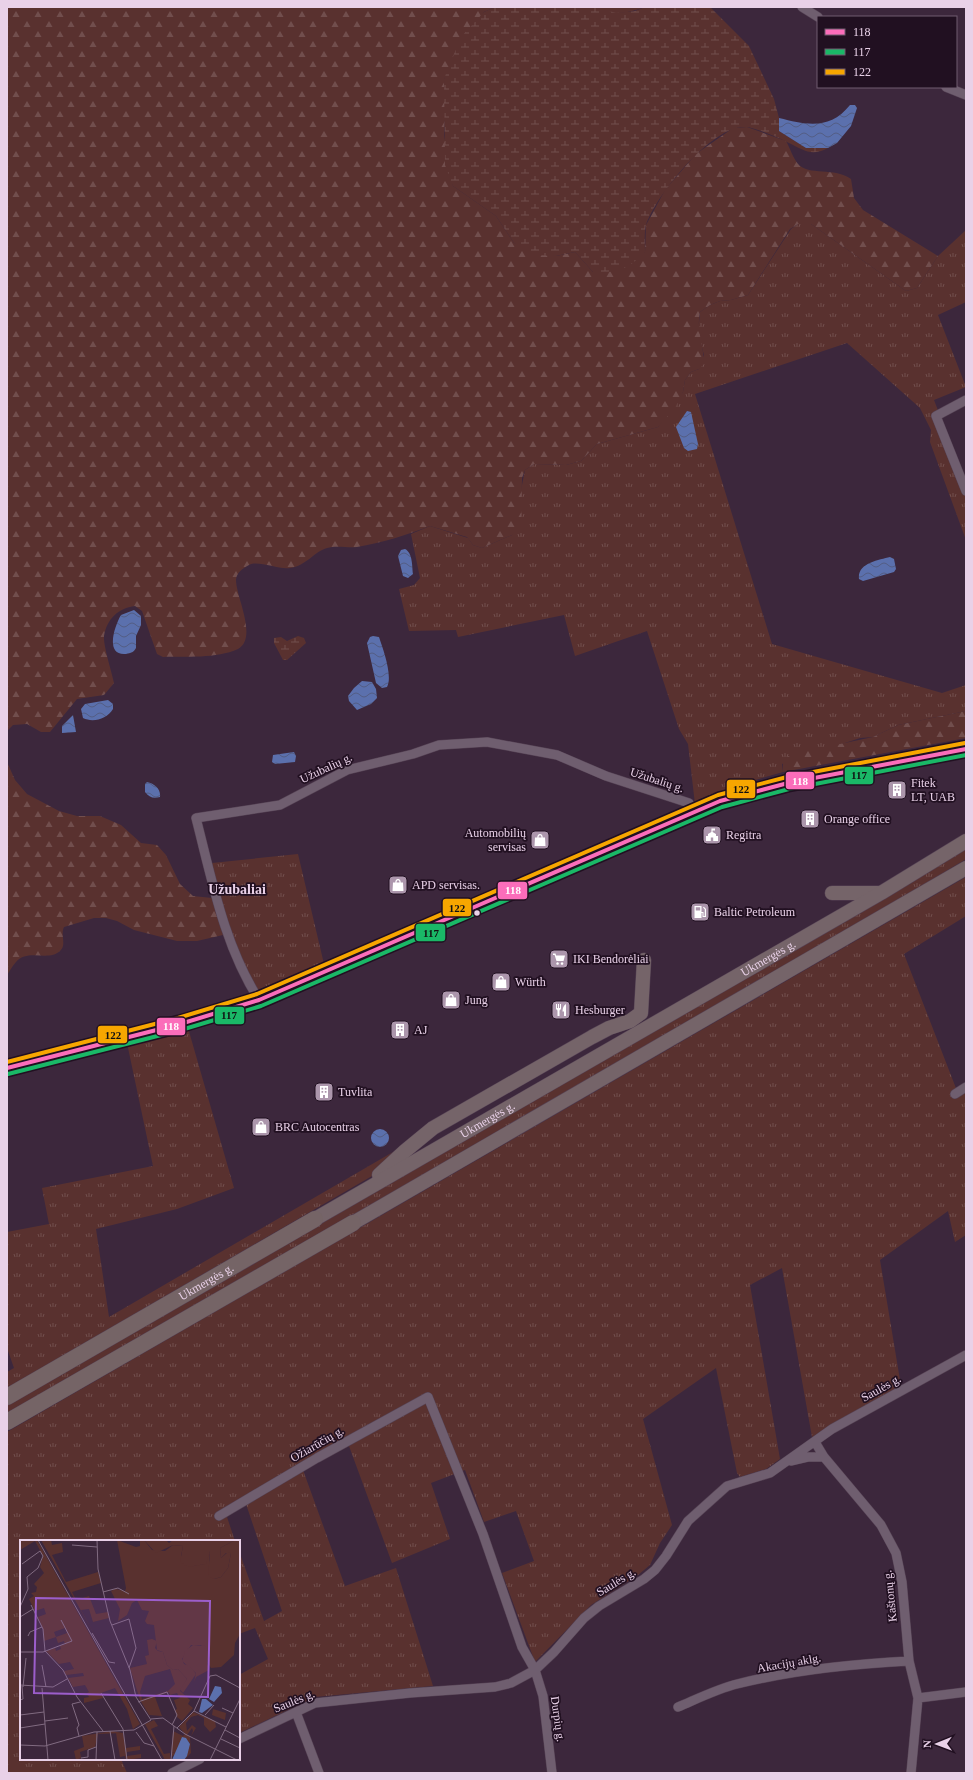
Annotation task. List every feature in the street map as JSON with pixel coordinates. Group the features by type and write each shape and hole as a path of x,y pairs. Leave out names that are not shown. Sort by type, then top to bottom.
{"highway":[{"name":"Ukmergės g.","path":"7,1397 881,893 966,841"},
{"name":"Ukmergės g.","path":"7,1422 966,868"},
{"path":"832,893 881,893"},
{"path":"339,1205 352,1191 382,1174 405,1150 433,1128 592,1037 635,1018 641,1013 644,960"}],"main road":[{"path":"7,1068 180,1024 259,1000 692,812 761,789 966,750"}],"street":[{"path":"802,7 817,16"},
{"path":"948,88 966,95"},
{"path":"966,400 936,416 966,491"},
{"name":"Užubalių g.","path":"259,1000 244,971 221,915 196,818 280,805 347,770 358,766 382,762 439,745 487,742 557,755 606,776 689,803 692,812"},
{"path":"955,1094 966,1087"},
{"name":"Saulės g.","path":"240,1740 316,1703 410,1693 495,1687 511,1683 535,1670 554,1652 584,1618 599,1606 644,1579 655,1570 666,1556 688,1521 727,1486 770,1473 832,1429 966,1355"},
{"name":"Ožiarūčių g.","path":"219,1516 329,1451 428,1396"},
{"name":"Durpių g.","path":"428,1396 482,1534 522,1647 535,1670 543,1696 552,1773"},
{"name":"Kaštonų g.","path":"815,1442 824,1457 881,1525 896,1553 902,1582 909,1661 918,1698 911,1773"},
{"path":"786,1463 808,1457 824,1457"},
{"name":"Akacijų aklg.","path":"678,1707 736,1684 797,1672 862,1664 909,1661"},
{"path":"918,1698 966,1692"},
{"path":"296,1712 319,1773"},
{"path":"172,1773 198,1760"}],"green space":[{"path":"7,7 495,7 484,12 444,79 446,103 444,135 453,186 496,216 514,243 556,256 575,252 593,272 645,252 646,225 665,190 696,154 733,128 747,127 786,141 796,162 802,168 837,173 845,175 851,179 854,198 863,210 938,256 917,288 906,291 811,224 798,224 790,229 748,295 731,300 720,301 710,305 700,312 699,326 704,364 699,369 691,372 685,380 683,392 675,408 658,427 597,444 581,461 566,465 534,464 525,470 522,478 521,525 512,535 482,548 473,545 467,537 430,526 412,533 357,547 327,548 318,552 306,562 296,567 280,568 263,564 249,565 242,569 236,577 246,627 244,644 238,649 211,656 163,657 157,654 142,611 135,606 123,609 114,615 105,630 104,640 106,652 114,683 104,695 77,699 50,732 41,732 27,724 13,725 7,731"},
{"path":"495,7 596,7 616,13 635,11 645,7 710,7 749,46 774,99 779,118 779,131 806,148 828,148 817,152 808,152 756,129 746,127 733,129 718,137 702,149 673,180 652,212 646,225 645,252 627,267 616,271 593,272 575,252 556,256 536,255 514,243 496,216 453,186 445,165 444,79 461,37 484,12"},
{"path":"596,7 645,7 633,11 614,13 601,10"},
{"path":"798,224 811,224 906,291 917,288 938,256 966,230 966,302 938,315 966,387 934,400 966,484 966,540 930,442 931,430 920,408 847,343 695,394 772,644 942,693 966,685 966,711 898,725 873,737 860,738 782,764 783,772 738,785 695,804 688,744 679,729 647,631 575,656 564,615 458,637 456,630 409,631 399,589 414,585 420,578 411,534 430,526 468,538 473,545 482,548 512,535 525,470 534,464 566,465 581,461 597,444 658,427 683,392 685,380 691,372 699,369 704,355 698,333 700,312 710,305 720,301 731,300 748,295 791,229"},
{"path":"298,636 304,638 306,643 287,660 283,660 274,643 274,638 281,637 287,641"},
{"path":"966,711 966,738 783,772 783,759 793,754 873,737 898,725"},
{"path":"7,762 15,780 27,794 59,811 77,816 100,816 121,825 141,843 157,845 166,855 180,884 193,896 212,898 223,935 197,941 177,941 134,930 117,921 106,918 94,918 64,927 63,946 60,951 50,955 32,955 21,958 7,975"},
{"path":"966,849 966,859 795,962 7,1415 7,1404"},
{"path":"298,854 324,964 252,995 223,935 219,921 212,863"},
{"path":"966,877 966,916 904,954 959,1096 966,1092 966,1235 955,1242 948,1211 880,1260 901,1386 812,1437 782,1268 750,1285 780,1459 766,1469 740,1477 737,1473 716,1368 643,1419 672,1525 660,1543 650,1565 638,1575 591,1605 535,1662 502,1573 534,1561 516,1511 484,1522 465,1470 431,1483 450,1539 392,1563 349,1446 303,1470 345,1586 396,1568 433,1686 315,1697 240,1733 240,1674 268,1659 255,1628 240,1634 240,1554 264,1621 282,1611 246,1504 227,1517 235,1540 20,1540 20,1760 121,1760 127,1773 7,1773 7,1432"},
{"path":"188,1028 234,1188 177,1209 96,1229 109,1317 405,1145 372,1176 7,1388 7,1372 14,1368 7,1348 7,1232 49,1224 42,1188 153,1166 127,1043"}],"water":[{"path":"850,105 855,105 857,108 851,126 837,143 828,148 806,148 779,131 779,118 808,124 818,124 834,119"},
{"path":"687,411 691,412 698,444 697,449 688,451 684,448 676,427"},
{"path":"405,549 411,557 412,564 413,574 408,578 403,576 398,556 401,550"},
{"path":"890,557 894,559 896,569 894,572 863,581 859,579 861,569 865,566 875,561"},
{"path":"134,610 141,616 141,625 136,636 136,648 126,654 119,653 115,650 113,645 116,626 121,615"},
{"path":"370,637 379,637 385,655 389,676 387,687 382,688 376,683 367,643"},
{"path":"362,681 372,682 376,689 377,698 371,704 357,710 349,701 348,696"},
{"path":"108,700 113,704 113,709 104,718 91,720 83,718 81,709 85,704"},
{"path":"73,715 76,732 62,733 62,726"},
{"path":"294,752 296,756 295,762 275,764 272,762 273,755"},
{"path":"147,782 157,787 160,792 160,797 151,797 145,792 145,784"},
{"path":"376,1129 384,1129 389,1134 387,1145 384,1147 376,1147 371,1142 371,1134"}],"transit line":[{"name":"122","path":"7,1062 178,1018 257,994 718,795 787,777 965,743"},
{"name":"118","path":"7,1068 180,1024 259,1000 720,801 788,783 966,749"},
{"name":"117","path":"8,1074 181,1030 261,1006 722,807 789,789 966,755"}],"place":[{"name":"Fitek LT, UAB","path":"897,790"},
{"name":"Orange office","path":"810,819"},
{"name":"Regitra","path":"712,835"},
{"name":"Automobilių servisas","path":"540,840"},
{"name":"APD servisas.","path":"398,885"},
{"name":"Baltic Petroleum","path":"700,912"},
{"name":"IKI Bendorėliai","path":"559,959"},
{"name":"Würth","path":"501,982"},
{"name":"Jung","path":"451,1000"},
{"name":"Hesburger","path":"561,1010"},
{"name":"AJ","path":"400,1030"},
{"name":"Tuvlita","path":"324,1092"},
{"name":"BRC Autocentras","path":"261,1127"}],"district":[{"name":"Užubaliai","path":"237,889"}]}
